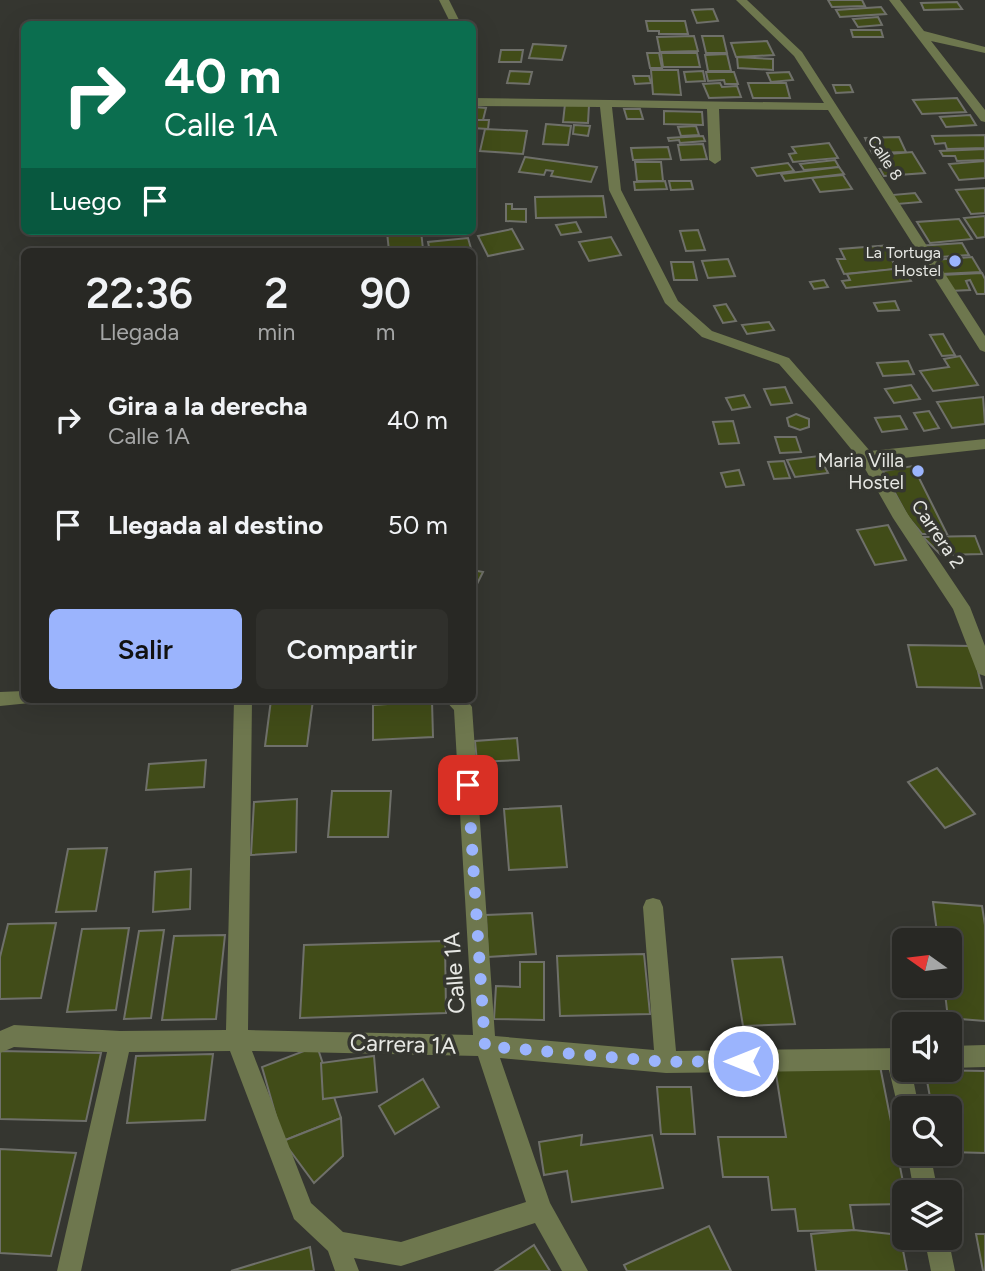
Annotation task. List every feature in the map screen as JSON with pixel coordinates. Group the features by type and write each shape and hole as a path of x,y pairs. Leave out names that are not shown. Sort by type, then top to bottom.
{"street":[{"path":"444,0 454,21"},
{"name":"Calle 8","path":"741,0 798,54 823,88 832,107 985,347"},
{"path":"894,0 985,118"},
{"path":"921,34 985,50"},
{"path":"476,102 832,107"},
{"name":"Carrera 2","path":"606,104 615,190 672,303 707,334 784,361 866,457 898,514 961,607 985,669"},
{"path":"713,106 715,160"},
{"path":"866,457 985,444"},
{"path":"0,699 21,698"},
{"path":"243,703 237,1040 302,1211 337,1243 347,1271"},
{"name":"Calle 1A","path":"457,703 463,707 485,1046 540,1209 576,1271"},
{"path":"653,907 666,1062"},
{"name":"Carrera 1A","path":"0,1042 14,1036 120,1042 237,1040 485,1046 666,1062 892,1060"},
{"path":"69,1271 120,1042"},
{"path":"962,1057 985,1056"},
{"path":"337,1243 401,1254 540,1209"},
{"path":"939,1250 943,1271"}],"building":[{"path":"828,0 862,0 865,6 832,7"},
{"path":"957,2 962,9 924,10 921,3"},
{"path":"881,7 886,14 840,17 836,10"},
{"path":"713,9 718,21 697,23 692,10"},
{"path":"878,17 882,25 858,27 853,19"},
{"path":"646,21 685,21 688,34 659,34 659,31 648,31"},
{"path":"851,30 881,30 883,37 853,37"},
{"path":"694,36 698,51 660,52 657,37"},
{"path":"702,36 723,36 727,53 706,53"},
{"path":"767,41 774,55 736,57 731,43"},
{"path":"533,44 566,46 562,60 529,58"},
{"path":"501,50 523,50 521,62 499,62"},
{"path":"647,53 659,53 662,68 650,68"},
{"path":"661,53 697,53 700,67 663,67"},
{"path":"727,54 731,71 708,71 705,55"},
{"path":"737,57 773,59 773,70 738,68"},
{"path":"651,70 678,70 681,95 653,94"},
{"path":"510,71 532,72 529,84 507,83"},
{"path":"703,71 705,81 686,82 684,72"},
{"path":"706,72 734,72 738,84 725,84 724,80 708,81"},
{"path":"789,72 793,80 771,82 767,73"},
{"path":"633,76 649,76 651,83 635,84"},
{"path":"720,83 722,87 737,86 741,97 709,98 703,84"},
{"path":"748,83 786,83 790,98 753,98"},
{"path":"833,85 850,85 853,92 836,93"},
{"path":"957,98 966,112 922,114 913,100"},
{"path":"565,104 589,105 588,123 563,122"},
{"path":"476,107 486,108 483,120 476,120"},
{"path":"624,109 640,109 643,119 627,119"},
{"path":"664,111 702,112 703,125 664,124"},
{"path":"970,115 976,125 946,127 940,117"},
{"path":"476,120 489,120 488,129 476,128"},
{"path":"546,124 571,126 568,145 543,144"},
{"path":"574,125 590,126 588,136 573,134"},
{"path":"696,126 699,135 681,136 678,127"},
{"path":"485,129 527,131 523,154 480,151"},
{"path":"985,135 985,148 947,149 945,143 935,144 932,136"},
{"path":"703,136 705,141 680,143 679,140 669,141 668,138"},
{"path":"899,137 906,152 872,153 865,138"},
{"path":"829,143 838,158 793,162 789,154 796,153 792,147"},
{"path":"703,144 707,159 681,160 678,145"},
{"path":"668,147 671,159 633,160 631,148"},
{"path":"985,149 985,160 957,161 955,156 943,156 940,151"},
{"path":"912,152 925,173 884,176 880,169 887,169 878,155"},
{"path":"525,157 597,167 591,182 551,176 553,171 546,170 544,175 519,172"},
{"path":"835,160 839,167 804,170 800,164"},
{"path":"985,161 985,178 959,180 949,164"},
{"path":"635,162 661,162 663,181 637,181"},
{"path":"788,163 794,171 757,176 752,168"},
{"path":"839,167 844,174 785,181 781,174"},
{"path":"843,175 852,189 820,192 812,178"},
{"path":"665,181 667,189 635,190 634,182"},
{"path":"669,181 691,181 693,189 671,190"},
{"path":"985,188 985,213 971,214 956,190"},
{"path":"915,193 921,202 897,204 892,195"},
{"path":"603,196 606,217 536,218 535,197"},
{"path":"506,204 512,204 512,209 526,209 526,222 506,221"},
{"path":"985,216 985,237 977,238 964,218"},
{"path":"959,219 972,239 930,243 917,222"},
{"path":"576,222 581,232 561,235 556,225"},
{"path":"512,229 523,249 488,256 478,236"},
{"path":"698,230 705,250 686,251 680,231"},
{"path":"387,235 421,235 423,248 389,248"},
{"path":"611,237 621,255 589,261 579,242"},
{"path":"468,238 471,248 429,248 428,242"},
{"path":"962,243 969,255 925,258 918,246"},
{"path":"891,245 897,255 889,255 897,269 844,274 837,259 845,259 840,249"},
{"path":"972,257 981,272 941,274 933,260"},
{"path":"728,259 735,276 708,278 702,261"},
{"path":"671,262 693,262 697,280 674,280"},
{"path":"903,268 911,281 846,288 842,281 850,280 847,274"},
{"path":"982,273 985,279 985,294 977,294 970,280 966,281 970,290 949,291 942,275"},
{"path":"824,280 828,287 814,289 810,282"},
{"path":"895,301 899,310 878,311 874,303"},
{"path":"726,304 736,321 723,323 714,306"},
{"path":"769,322 774,330 747,334 742,325"},
{"path":"943,334 955,355 942,356 930,335"},
{"path":"960,356 978,385 933,391 920,371 949,367 944,359"},
{"path":"908,361 914,374 883,376 877,363"},
{"path":"911,385 920,399 894,403 885,389"},
{"path":"785,387 792,403 771,405 764,389"},
{"path":"744,395 750,407 732,410 726,398"},
{"path":"983,397 985,424 952,428 937,402"},
{"path":"929,411 939,428 924,431 914,413"},
{"path":"796,414 809,419 809,427 800,430 789,426 787,418"},
{"path":"900,416 907,429 882,432 875,418"},
{"path":"733,421 739,443 719,444 713,422"},
{"path":"775,437 796,437 801,452 780,453"},
{"path":"819,456 828,473 795,477 787,460"},
{"path":"784,461 790,478 774,479 768,462"},
{"path":"913,466 947,534 922,534 908,517 883,471"},
{"path":"739,470 744,485 726,487 721,473"},
{"path":"888,525 906,560 875,565 857,530"},
{"path":"975,536 982,554 941,555 923,537"},
{"path":"476,571 483,572 476,586"},
{"path":"908,645 972,646 982,688 917,687"},
{"path":"271,703 313,703 307,746 265,746"},
{"path":"432,703 433,737 373,740 373,705"},
{"path":"517,738 519,760 477,762 475,741"},
{"path":"206,760 204,787 146,790 149,764"},
{"path":"937,768 975,814 945,828 908,782"},
{"path":"332,791 391,791 388,837 328,837"},
{"path":"297,799 296,852 251,855 254,802"},
{"path":"561,806 567,867 509,870 504,809"},
{"path":"107,848 96,911 56,912 68,849"},
{"path":"191,869 190,909 153,912 155,872"},
{"path":"933,902 982,906 985,925 985,1021 962,1019 962,1012 947,1012 946,998 962,998 962,928 936,928"},
{"path":"532,913 536,954 488,957 486,915"},
{"path":"56,923 41,998 0,999 0,957 8,924"},
{"path":"129,928 116,1010 67,1012 82,929"},
{"path":"164,930 151,1018 124,1019 139,931"},
{"path":"225,935 216,1019 162,1020 174,936"},
{"path":"445,941 446,1013 300,1018 304,945"},
{"path":"644,954 650,1014 560,1016 557,956"},
{"path":"782,957 795,1024 743,1026 732,959"},
{"path":"520,962 544,962 544,1020 494,1019 496,986 520,987"},
{"path":"317,1046 341,1118 283,1141 262,1067"},
{"path":"0,1051 101,1053 86,1121 0,1119"},
{"path":"213,1054 205,1120 127,1123 136,1056"},
{"path":"374,1056 377,1092 323,1099 321,1063"},
{"path":"880,1066 892,1126 892,1166 900,1166 903,1180 892,1180 892,1204 850,1205 854,1230 798,1231 795,1209 772,1210 768,1177 723,1177 718,1137 786,1137 775,1068"},
{"path":"962,1071 985,1071 985,1153 962,1152 962,1096 930,1096 927,1082 962,1082"},
{"path":"423,1079 439,1107 395,1134 379,1106"},
{"path":"657,1087 691,1087 695,1134 661,1134"},
{"path":"341,1118 343,1156 314,1183 283,1141"},
{"path":"582,1135 581,1145 652,1135 663,1188 572,1202 567,1171 544,1175 539,1142"},
{"path":"0,1149 76,1153 51,1256 0,1253"},
{"path":"709,1226 731,1271 627,1271 624,1265"},
{"path":"854,1230 892,1234 892,1250 903,1250 907,1271 816,1271 811,1234"},
{"path":"976,1234 985,1234 985,1271 983,1271"},
{"path":"534,1245 550,1271 495,1271"},
{"path":"310,1247 314,1271 231,1271"}],"place":[{"name":"La Tortuga Hostel","path":"955,261"},
{"name":"Maria Villa Hostel","path":"918,471"}],"route":[{"path":"468,785 485,1046 666,1062 743,1061"}]}
